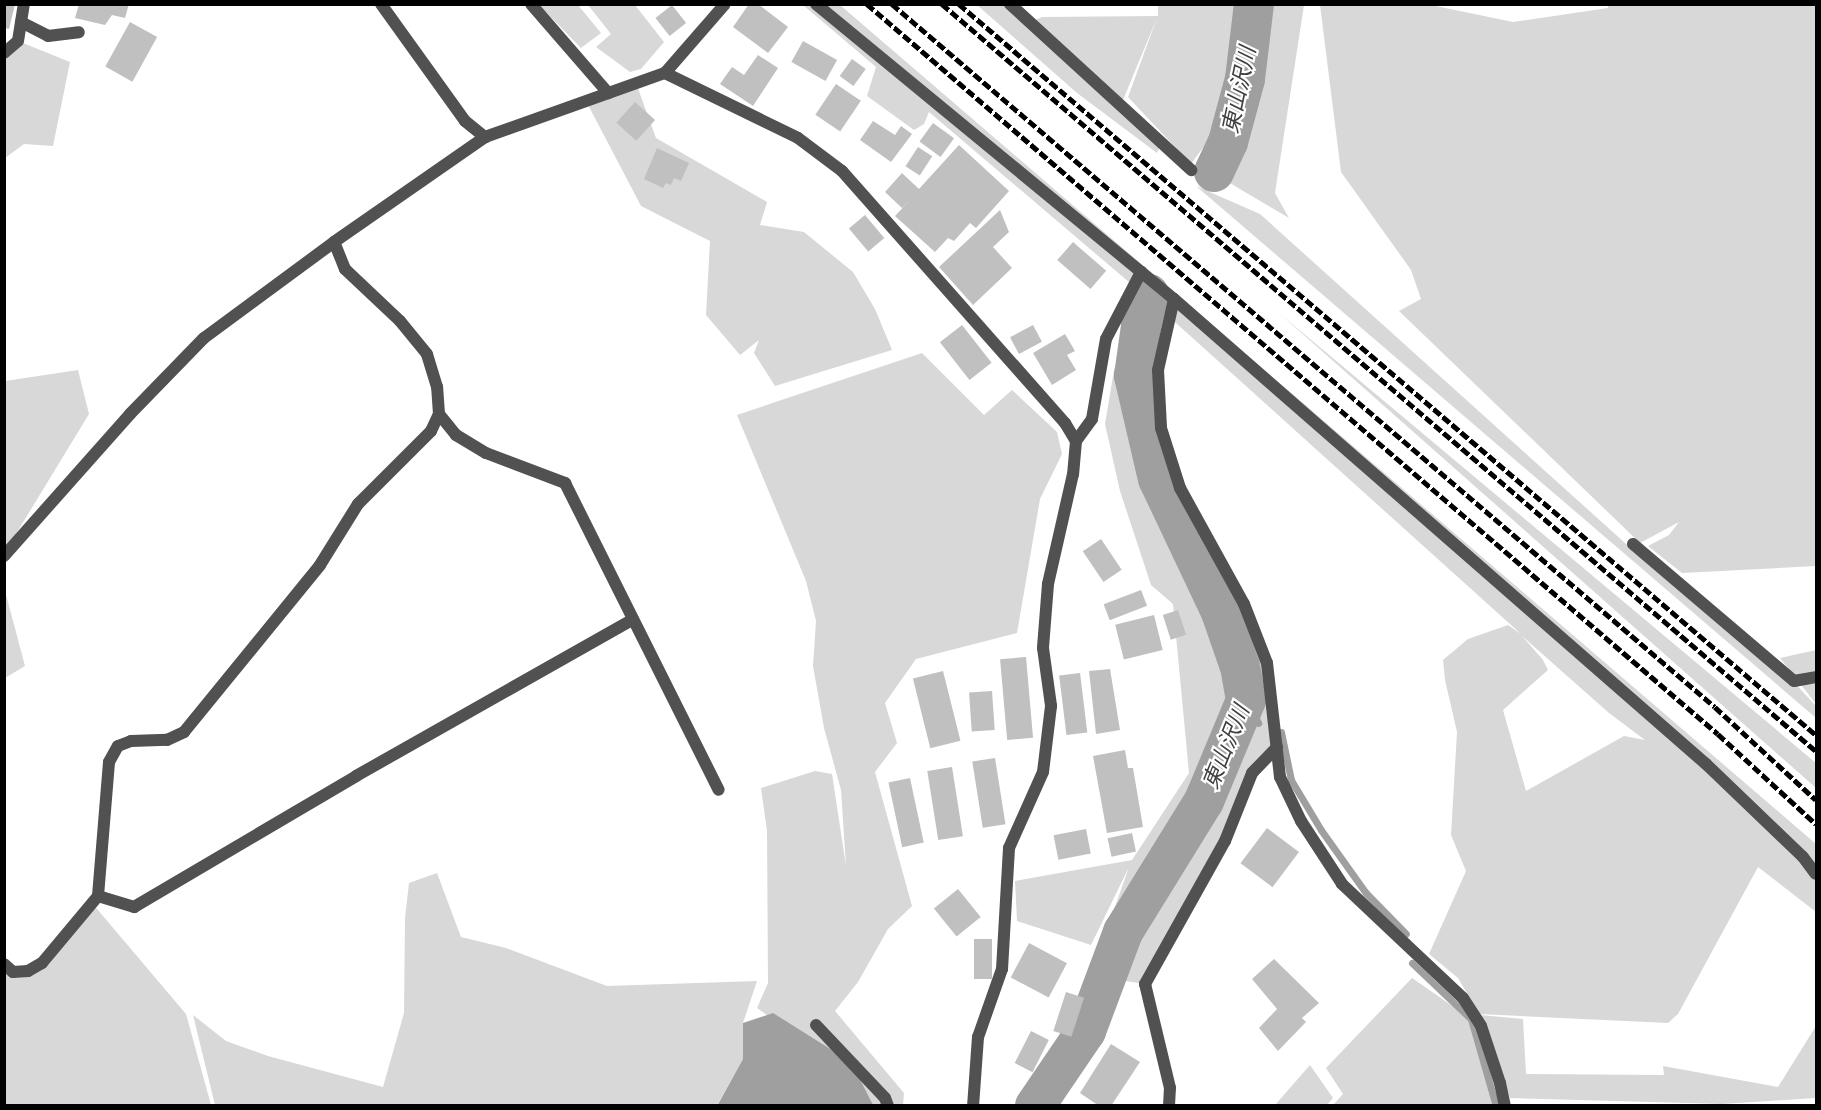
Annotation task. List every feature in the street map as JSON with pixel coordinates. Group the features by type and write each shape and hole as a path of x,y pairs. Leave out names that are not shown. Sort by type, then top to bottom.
{"street":[{"path":"4,53 18,41 24,4"},
{"path":"381,4 465,121 485,137"},
{"path":"531,4 608,93"},
{"path":"4,556 130,414 204,338 334,242 485,137 665,73 725,4"},
{"path":"816,4 1174,299 1706,764 1803,857 1816,874"},
{"path":"1010,4 1191,170"},
{"path":"21,22 48,36 79,32"},
{"path":"665,73 798,138 842,171 1065,423 1076,441"},
{"path":"4,964 13,972 28,971 42,963 98,896 109,762 118,746 131,741 167,740 184,732 320,565 358,504 431,431 439,414 437,387 427,354 400,321 345,269 334,242"},
{"path":"973,1106 978,1037 1002,969 1009,848 1043,772 1051,706 1043,648 1048,584 1073,474 1076,441 1092,419 1106,339 1141,272"},
{"path":"1174,299 1158,370 1161,428 1180,488 1244,604 1267,663 1280,777 1301,821 1342,884 1463,998 1481,1026 1500,1083 1505,1106"},
{"path":"439,414 456,435 486,453 565,483 718,790"},
{"path":"1633,544 1794,681 1816,677"},
{"path":"98,896 134,907 356,776 633,619"},
{"path":"1169,1106 1170,1088 1145,984 1225,841 1252,773 1277,747"},
{"path":"816,1025 885,1098 888,1106"}],"shaded area":[{"path":"539,5 578,5 601,33 581,48"},
{"path":"588,5 635,5 664,42 641,69 630,72 596,47 611,34"},
{"path":"803,5 840,5 1816,844 1816,912 1758,867 1678,1014 1668,1023 1479,1014 1458,978 1429,954 1466,871 1451,835 1457,732 1445,680 1443,660 1468,639 1508,625 1521,634 1166,314 1161,428 1177,478 1267,663 1277,747 1252,773 1225,841 1145,984 1099,977 1097,958 1129,867 1091,945 1017,921 1015,881 1132,860 1189,773 1173,604 1151,585 1120,491 1105,424 1114,370 1143,294 929,112 924,124 914,130 867,96 876,67","holes":["1522,636 1609,713 1645,740 1624,736 1526,791 1503,710 1548,670 1543,660"]},
{"path":"977,5 1007,5 1160,146 1157,153 1077,93"},
{"path":"1158,5 1304,5 1275,193 1289,218 1196,163 1205,145 1191,164 1128,97 1157,18 1123,100 1033,21 1042,17 1158,16"},
{"path":"1320,5 1431,5 1513,22 1608,8 1608,5 1816,5 1816,566 1682,573 1648,546 1669,535 1679,522 1640,543 1399,311 1421,299 1411,270 1341,172"},
{"path":"18,41 70,62 53,146 24,144 5,158 5,51"},
{"path":"636,83 656,138 767,202 760,225 804,232 853,272 875,309 892,350 775,386 754,353 759,340 740,355 706,315 710,241 641,206 586,101"},
{"path":"1196,186 1260,214 1635,552 1791,679 1816,706 1816,718"},
{"path":"1279,313 1816,763 1816,788"},
{"path":"922,353 984,415 1012,390 1057,432 1062,454 1040,499 1017,633 916,659 885,703 897,743 875,772 912,906 888,929 858,982 835,1011 904,1093 903,1105 864,1105 824,1056 757,1008 768,983 767,831 761,788 815,771 832,774 846,866 841,790 824,728 813,666 816,621 806,581 737,415"},
{"path":"78,370 89,414 5,552 5,381"},
{"path":"4,587 25,666 5,678 4,678"},
{"path":"1816,650 1816,704 1780,658"},
{"path":"437,873 461,937 506,948 607,986 757,981 743,1023 743,1059 717,1105 215,1105 193,1015 226,1041 268,1056 383,1087 404,1013 405,918 409,883"},
{"path":"92,903 186,1014 211,1105 5,1105 4,960 13,972 49,964"},
{"path":"1412,978 1471,1019 1493,1105 1333,1105 1343,1094 1326,1068"},
{"path":"773,1013 851,1062 873,1105 717,1106 743,1059 743,1023"},
{"path":"1480,1015 1523,1019 1526,1074 1664,1075 1663,1066 1778,1087 1816,1026 1816,1098 1722,1104 1510,1098"},
{"path":"1310,1065 1333,1098 1327,1105 1275,1105"}],"building":[{"path":"4,4 15,4 9,29 4,28"},
{"path":"79,4 129,4 125,18 112,15 105,25 75,18"},
{"path":"749,4 758,4 788,27 768,53 733,27"},
{"path":"672,5 686,23 670,36 655,18"},
{"path":"130,22 157,37 132,82 105,67"},
{"path":"803,41 837,60 825,81 791,62"},
{"path":"758,55 778,68 753,106 720,84 732,67 744,75"},
{"path":"852,59 866,69 853,86 840,76"},
{"path":"836,84 861,101 840,131 815,115"},
{"path":"635,102 655,120 636,141 616,123"},
{"path":"873,121 895,135 901,126 912,134 891,162 860,140"},
{"path":"933,123 954,138 941,157 919,142"},
{"path":"959,145 1009,191 976,228 970,223 954,241 948,238 935,252 895,216 909,201 902,208 885,192 902,173 919,189"},
{"path":"918,147 932,156 920,176 905,166"},
{"path":"657,148 689,163 681,181 674,178 671,185 666,183 663,188 644,179"},
{"path":"1000,210 1009,232 993,247 1012,268 973,305 939,267"},
{"path":"865,215 884,238 868,251 849,228"},
{"path":"1073,242 1106,271 1090,289 1057,260"},
{"path":"962,325 992,363 969,380 940,342"},
{"path":"1033,325 1042,342 1019,354 1010,337"},
{"path":"1065,334 1075,351 1067,355 1076,370 1052,385 1033,353"},
{"path":"1101,539 1122,570 1103,582 1083,551"},
{"path":"1141,590 1147,606 1110,620 1104,604"},
{"path":"1178,610 1186,635 1171,640 1163,615"},
{"path":"1154,615 1163,650 1124,660 1115,625"},
{"path":"1026,657 1033,738 1007,740 1000,659"},
{"path":"1110,669 1120,730 1096,734 1089,671"},
{"path":"943,671 960,741 930,748 913,678"},
{"path":"1080,673 1087,733 1066,735 1059,676"},
{"path":"992,691 995,730 972,732 969,693"},
{"path":"1125,750 1128,768 1133,768 1143,827 1107,833 1093,756"},
{"path":"995,758 1005,824 983,828 972,762"},
{"path":"952,767 963,836 938,840 927,771"},
{"path":"910,778 924,843 902,847 888,783"},
{"path":"1267,828 1299,852 1272,887 1241,863"},
{"path":"1086,829 1091,854 1058,860 1054,835"},
{"path":"1132,833 1136,852 1111,857 1108,838"},
{"path":"958,889 981,917 957,936 934,909"},
{"path":"974,939 992,939 992,979 974,979"},
{"path":"1029,943 1067,963 1049,998 1011,977"},
{"path":"1274,959 1319,1003 1302,1018 1306,1022 1278,1051 1259,1028 1277,1009 1252,979"},
{"path":"1066,992 1084,998 1071,1037 1053,1031"},
{"path":"1031,1031 1049,1040 1032,1072 1015,1063"},
{"path":"1111,1044 1140,1062 1111,1106 1099,1106 1080,1093"}],"waterway":[{"name":"東山沢川","path":"1214,172 1228,142 1245,79 1254,4"},
{"name":"東山沢川","path":"1035,1106 1086,1031 1123,932 1204,801 1246,700 1240,667 1221,612 1158,479 1134,376 1141,326 1149,294"},
{"path":"1246,700 1258,723"},
{"path":"1281,732 1291,780 1321,830 1366,893 1406,934"},
{"path":"1412,963 1471,1019 1496,1106"}],"railway":[{"path":"867,4 1718,734 1816,824"},
{"path":"892,4 1715,707 1816,800"},
{"path":"942,4 1816,751"},
{"path":"959,4 1816,735"}]}
